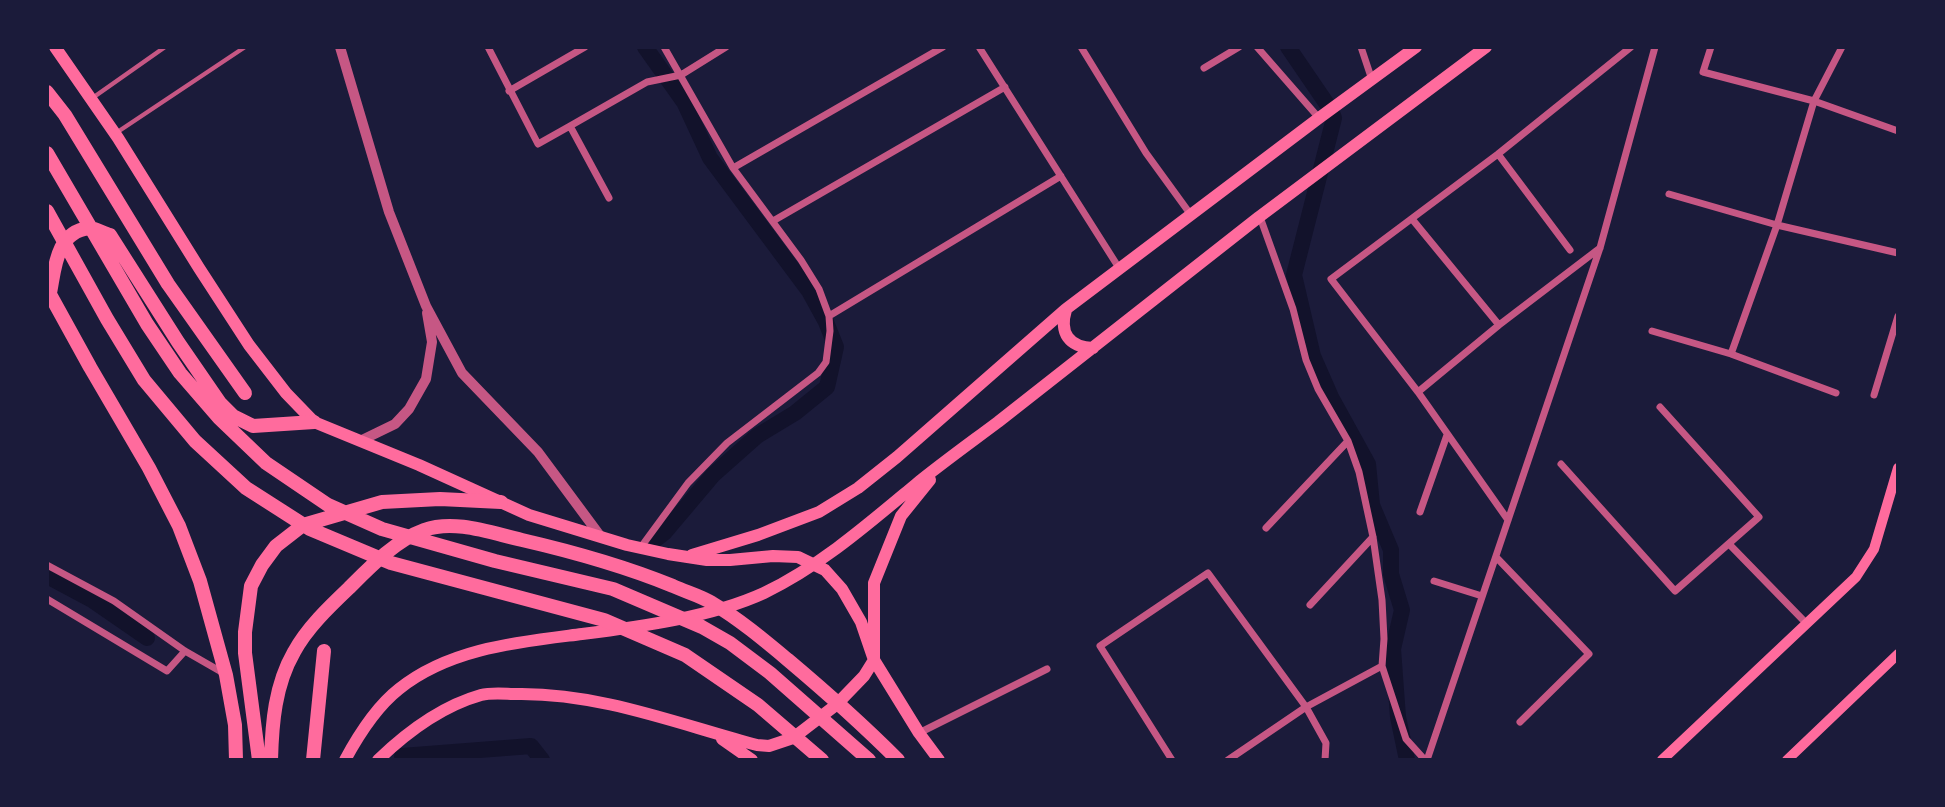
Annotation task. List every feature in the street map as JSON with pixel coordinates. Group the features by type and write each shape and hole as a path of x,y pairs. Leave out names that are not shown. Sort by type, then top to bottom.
{"highway":[{"path":"47,92 65,115 169,284 245,393"},
{"path":"47,153 147,324 180,373 219,418 266,463 328,505 382,529 495,561 613,589 702,626 770,673 869,760"},
{"path":"47,211 144,380 195,440 246,488 310,529 391,563 604,620 685,655 758,705 822,760"},
{"path":"236,760 235,725 226,675 200,581 179,526 49,291 60,246 72,234 91,228 110,235 178,342 220,403 233,416 253,426 314,422"},
{"path":"259,760 246,664 245,632 251,586 261,565 276,546 303,526 382,502 440,499 501,502"},
{"path":"271,760 278,694 294,651 335,602 390,550 423,530 446,525 500,535 601,560 638,571 711,602 767,643 898,760"},
{"path":"313,760 324,651"}],"main road":[{"path":"55,47 115,134 249,345 286,393 314,422 419,465 529,515 601,537 707,560 798,557 825,570 842,589 861,622 874,660 939,760"},
{"path":"685,557 758,535 819,512 858,488 1066,309 1416,47"},
{"path":"345,760 371,718 397,690 423,672 451,658 547,638 645,626 743,601 787,580 849,541 943,463 1260,217 1486,47"},
{"path":"1066,309 1063,321 1065,332 1072,342 1082,348 1093,348"},
{"path":"378,760 396,743 440,712 483,695 571,696 624,708 757,746 769,746 793,738 835,705 864,676 874,660 874,583 901,516 943,463"},
{"path":"1662,760 1856,577 1874,549 1898,468"},
{"path":"1787,760 1799,755 1898,654"},
{"path":"713,733 741,760"},
{"path":"713,733 752,760"}],"street":[{"path":"340,47 389,212 426,306 462,373 538,452 601,537"},
{"path":"488,47 538,144 647,82 681,75 726,47"},
{"path":"509,91 585,47"},
{"path":"641,547 688,483 727,443 818,373 826,362 830,331 829,316 819,289 733,168 664,47"},
{"path":"733,168 943,47"},
{"path":"979,47 1119,268"},
{"path":"1081,47 1146,153 1191,215"},
{"path":"1204,68 1239,47"},
{"path":"1256,47 1319,118"},
{"path":"1361,47 1372,80"},
{"path":"1508,520 1418,392 1331,279 1498,154 1631,47"},
{"path":"1260,217 1293,309 1306,360 1318,389 1348,440 1359,472 1373,537 1382,600 1382,666 1406,739 1426,760 1600,247 1655,47"},
{"path":"1712,47 1703,72 1814,102 1898,131"},
{"path":"1731,354 1777,225 1814,102 1842,47"},
{"path":"773,221 1005,87"},
{"path":"570,126 609,198"},
{"path":"1498,154 1570,250"},
{"path":"829,316 1061,176"},
{"path":"1669,194 1777,225 1898,253"},
{"path":"1412,219 1499,325"},
{"path":"1418,392 1600,247"},
{"path":"360,441 395,424 409,409 426,379 432,342 426,306"},
{"path":"1874,396 1898,316"},
{"path":"1652,331 1731,354 1836,393"},
{"path":"1561,464 1675,591 1759,517 1660,407"},
{"path":"1420,512 1447,435"},
{"path":"1266,528 1348,440"},
{"path":"1310,605 1373,537"},
{"path":"1729,544 1806,623"},
{"path":"1496,557 1589,654 1520,722"},
{"path":"47,565 114,601 226,675"},
{"path":"1172,760 1100,646 1208,573 1306,708 1326,743 1325,760"},
{"path":"1434,581 1482,596"},
{"path":"47,599 167,671 185,650"},
{"path":"1228,760 1306,708 1382,666"},
{"path":"919,733 1047,669"}],"lane":[{"path":"91,99 165,47"},
{"path":"115,134 245,47"}],"waterway":[{"path":"645,47 684,102 710,158 809,291 836,347 827,387 795,413 757,436 713,475 664,533 646,547"},
{"path":"1288,47 1334,118 1294,275 1313,356 1331,397 1368,464 1372,505 1391,550 1391,574 1402,610 1393,649 1398,717 1407,760"},
{"path":"47,576 92,600 147,638"},
{"path":"402,756 531,746 542,760"}]}
